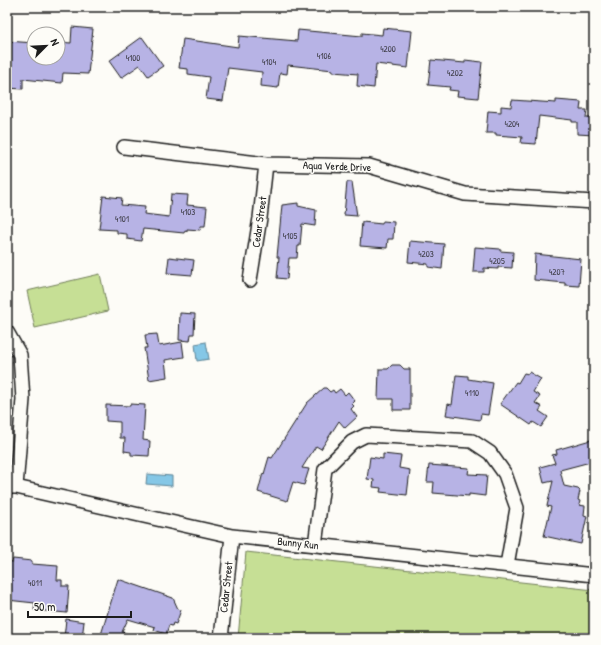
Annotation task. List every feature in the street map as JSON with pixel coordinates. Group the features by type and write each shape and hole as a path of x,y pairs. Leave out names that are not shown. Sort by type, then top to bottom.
{"street":[{"name":"Aqua Verde Drive","path":"124,147 266,164 370,166 465,194 594,202"},
{"name":"Cedar Street","path":"250,280 260,218 266,164"},
{"path":"7,332 20,355 23,399 12,487"},
{"path":"315,545 325,469 352,442 366,435 472,441 490,453 505,474 517,508 507,566"},
{"name":"Bunny Run","path":"12,487 232,536 594,575"},
{"name":"Cedar Street","path":"221,638 232,536"}],"green space":[{"path":"100,274 108,311 35,328 27,291"},
{"path":"246,552 594,590 594,638 238,638"}],"water":[{"path":"206,342 209,359 197,361 195,344"},
{"path":"147,474 172,476 172,486 146,484"}],"building":[{"path":"72,27 93,29 88,74 63,73 62,83 23,79 23,89 7,88 7,41 26,42 26,66 66,66 66,43 71,43"},
{"path":"383,28 412,31 408,68 376,64 374,88 357,86 358,74 333,72 333,70 288,65 287,74 280,73 278,88 261,86 262,72 228,68 223,101 206,99 209,77 188,74 188,69 179,68 183,39 238,47 239,36 297,41 298,30 362,36 362,33 382,35"},
{"path":"142,37 163,66 148,76 140,65 121,78 109,61"},
{"path":"431,60 465,63 465,60 482,62 478,98 457,96 458,91 449,90 450,87 428,85"},
{"path":"512,100 556,103 556,100 581,102 580,110 587,110 586,118 594,118 594,135 577,134 577,122 572,122 572,120 539,116 536,144 521,143 522,137 486,133 488,111 501,112 501,106 511,107"},
{"path":"347,182 352,182 357,216 344,215"},
{"path":"171,194 188,195 187,205 207,207 205,226 201,226 200,230 187,229 184,233 143,229 141,241 127,239 127,234 117,233 117,230 99,229 103,196 122,198 121,205 145,207 144,214 169,217"},
{"path":"298,203 298,206 316,210 315,226 302,224 300,246 298,246 297,258 289,258 287,279 277,278 279,257 277,257 282,205"},
{"path":"383,221 394,222 393,239 388,239 387,248 360,246 362,222 382,224"},
{"path":"410,241 444,244 442,269 428,267 428,264 408,262"},
{"path":"475,247 500,249 500,251 513,252 512,268 484,268 484,272 473,272"},
{"path":"535,254 581,259 579,286 534,280"},
{"path":"169,257 194,260 192,275 167,273"},
{"path":"180,313 195,314 194,334 191,334 190,341 179,340"},
{"path":"157,334 159,346 182,342 184,357 165,360 167,377 149,380 144,348 147,348 145,335"},
{"path":"392,365 400,365 404,369 410,369 410,410 393,410 393,399 378,399 379,369 388,369"},
{"path":"529,372 541,379 533,392 540,396 535,403 542,407 539,411 548,417 541,427 533,422 531,425 500,404 516,382 518,383 524,373 528,374"},
{"path":"456,375 468,376 468,379 493,383 488,415 481,414 480,420 446,415 448,404 452,405"},
{"path":"324,388 330,392 333,390 335,393 340,389 345,395 348,392 355,401 352,404 354,406 351,409 357,417 345,428 339,421 321,449 316,446 302,468 309,469 304,485 293,482 287,501 258,492 269,457 272,458 307,403"},
{"path":"130,404 145,405 143,440 150,441 149,456 131,455 131,452 124,451 125,438 120,438 120,422 106,421 106,405 130,406"},
{"path":"594,439 594,461 560,470 564,486 578,489 580,491 578,500 580,501 579,505 585,506 584,515 587,516 581,544 544,536 551,507 547,506 553,481 544,483 540,467 555,463 552,455 557,454 556,450"},
{"path":"383,454 401,456 399,468 410,470 407,495 380,492 381,488 373,487 374,480 367,479 370,457 383,459"},
{"path":"429,465 469,468 468,474 487,475 485,496 433,493 434,482 427,482"},
{"path":"13,559 32,561 32,564 58,566 57,580 62,580 62,586 69,586 67,613 34,610 35,603 7,600 7,561 12,562"},
{"path":"118,579 173,598 178,609 181,610 176,624 173,623 172,626 169,625 166,634 154,630 155,627 128,619 122,632 133,635 132,638 100,638"},
{"path":"66,619 84,622 82,638 64,638"}]}
